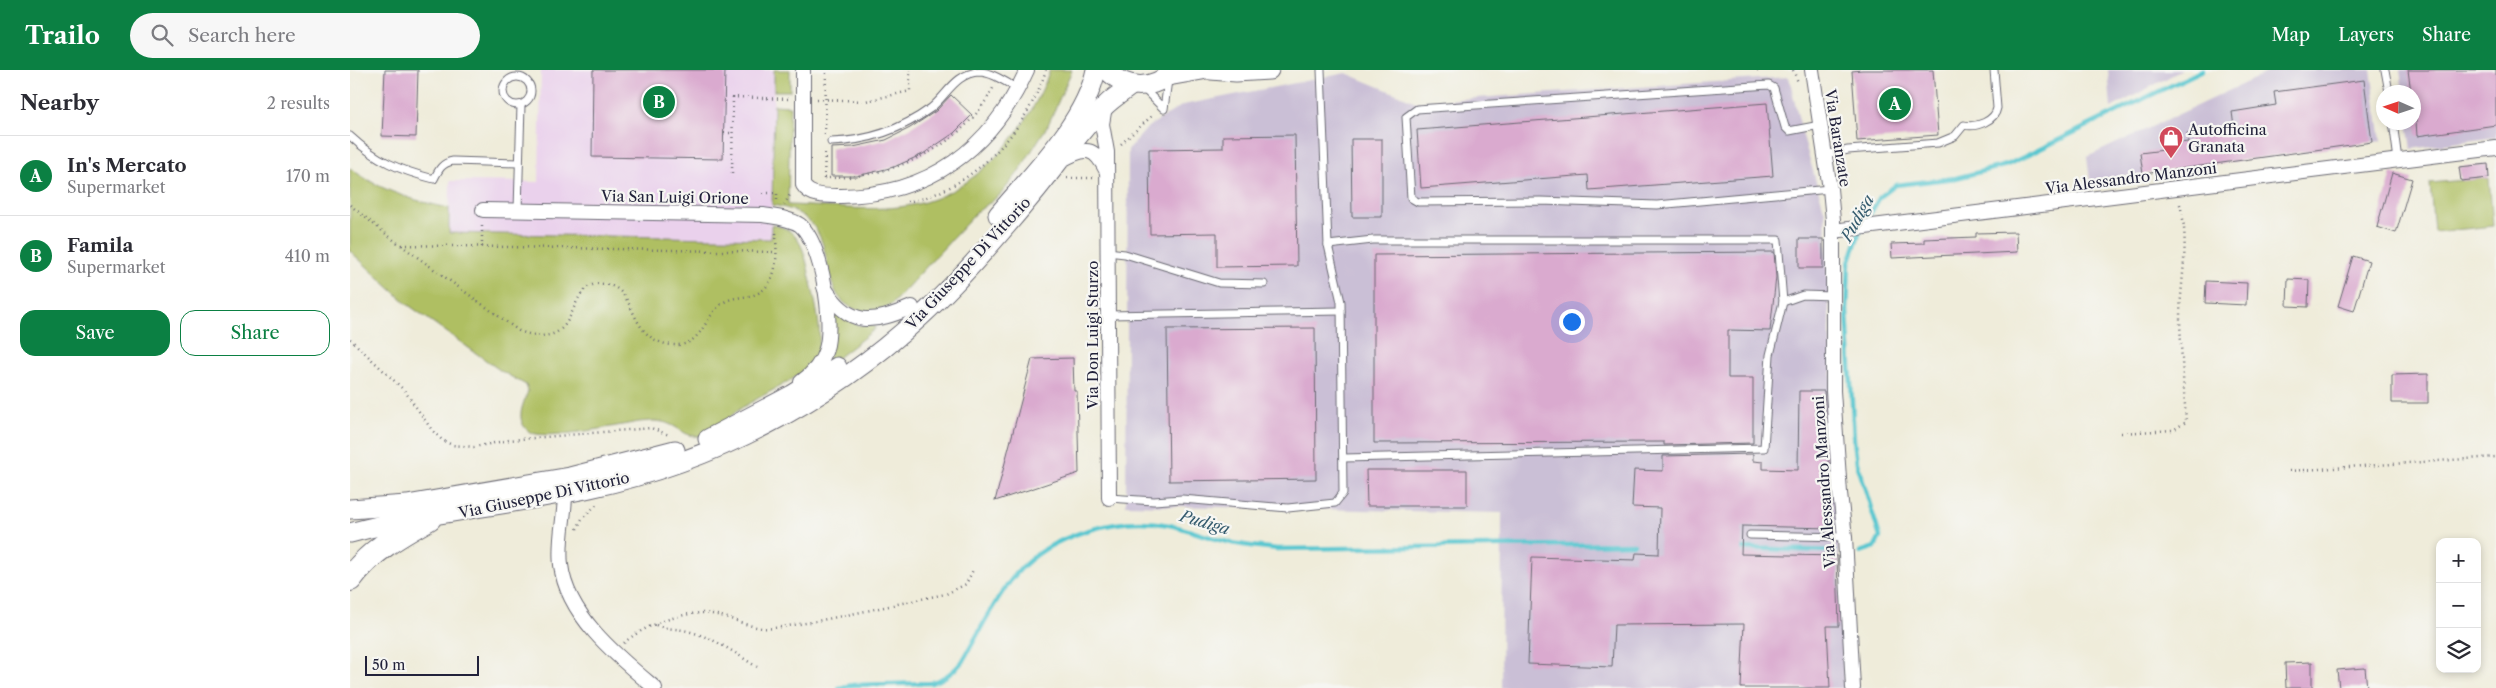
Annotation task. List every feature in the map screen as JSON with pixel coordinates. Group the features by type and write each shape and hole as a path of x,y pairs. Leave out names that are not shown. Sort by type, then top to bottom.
{"highway":[{"path":"350,579 378,550 393,538 429,518"}],"street":[{"path":"803,70 801,177 803,185 808,192 837,196 865,194 919,181 953,165 998,122 1027,70"},
{"name":"Via Giuseppe Di Vittorio","path":"350,510 408,505 570,477 678,450 713,438 830,372 884,332 912,307 963,254 1061,138 1085,100 1096,70"},
{"path":"1108,70 1115,77 1136,86 1156,83 1171,73 1202,70"},
{"path":"1211,70 1236,72 1269,70"},
{"name":"Via Baranzate","path":"1810,73 1830,189 1833,231 1833,274"},
{"name":"Via Giuseppe Di Vittorio","path":"350,533 565,493 646,473 716,448 770,423 834,384 893,342 922,316 974,262 1105,106 1136,86"},
{"name":"Via Don Luigi Sturzo","path":"1105,106 1102,124 1107,152 1109,498"},
{"name":"Via Alessandro Manzoni","path":"1833,231 2496,148"},
{"path":"1059,161 1077,152 1090,151 1098,156 1107,171"},
{"name":"Via San Luigi Orione","path":"482,210 763,215 777,217 798,224 809,235 816,250 823,284 828,335 824,354 818,366 800,382 745,414 733,427"},
{"name":"Via Alessandro Manzoni","path":"1833,274 1836,436 1845,537 1853,688"},
{"name":"Via San Luigi Orione","path":"823,284 839,307 859,319 883,319 912,307"},
{"path":"565,493 560,554 567,589 584,618 654,688"}],"lane":[{"path":"1109,498 1154,501 1182,499 1288,508 1335,503 1343,493 1341,302 1328,245 1320,70"},
{"path":"1825,155 1848,150 1938,143 1955,136 1964,125 1970,126 1991,120 1996,114 1997,108 1994,70"},
{"path":"2385,70 2387,85"},
{"path":"831,142 853,142 884,134 907,123 932,107 964,76 984,72 1018,89"},
{"path":"1165,112 1171,73"},
{"path":"518,210 521,106 528,100 532,90 522,74 508,80 503,92 509,104 521,106"},
{"path":"1820,125 1788,131 1785,127 1774,88 1769,85 1417,109 1406,118 1411,198 1418,202 1541,201 1657,205 1830,189"},
{"path":"1136,86 1152,94 1165,112"},
{"path":"2394,130 2398,160"},
{"path":"350,136 378,159 402,171 434,179 439,168 445,163 453,161 519,163"},
{"path":"1328,245 1373,240 1778,240 1783,302 1770,355 1764,448 1344,458"},
{"path":"1107,252 1125,254 1219,283 1264,284"},
{"path":"1783,302 1803,296 1833,296"},
{"path":"1108,314 1341,311"},
{"path":"1750,535 1845,537"}],"path":[{"path":"811,99 866,102 910,91 910,70"},
{"path":"824,178 857,177 894,169 924,155 956,134 975,115 998,78"},
{"path":"732,173 733,97 795,99"},
{"path":"1118,149 1127,135 1165,112"},
{"path":"724,133 733,133"},
{"path":"777,217 801,177"},
{"path":"2121,433 2173,430 2186,422 2180,318 2185,256 2183,214 2175,188"},
{"path":"350,205 400,245 518,331 536,337 551,336 564,327 579,295 589,286 604,284 618,289 627,299 641,330 652,340 668,344 685,344 697,337 717,307 728,300 755,295 768,284 775,271 777,193 764,193"},
{"path":"482,210 482,247"},
{"path":"400,245 776,252"},
{"path":"350,339 404,390 432,430 442,440 452,445 474,447 508,440 652,428 672,437 678,450"},
{"path":"2289,470 2496,457"},
{"path":"629,638 656,625 700,613 712,614 772,629 946,594 966,584 973,570"},
{"path":"656,625 670,630 688,631 715,640 757,667"}],"shaded area":[{"path":"541,70 774,70 771,239 449,233 450,181 539,182"},
{"path":"2108,70 2182,70 2111,108"},
{"path":"2273,70 2371,70 2376,106 2376,130 2379,130 2381,141 2090,181 2087,157"},
{"path":"2400,70 2496,70 2496,137 2411,149 2408,130 2421,130 2421,85 2402,85"},
{"path":"1346,73 1416,102 1789,77 1801,129 1825,213 1844,688 1501,688 1502,513 1126,505 1128,150 1148,127 1183,105"}],"green space":[{"path":"774,70 790,70 790,91 774,91"},
{"path":"1050,70 1072,70 1048,125 1017,174 1000,195 977,212 891,305 879,310 858,310 847,305 839,298 834,288 823,245 815,228 799,214 786,208 772,205 774,105 790,106 788,205 857,208 909,206 946,194 966,182 985,167 1002,150 1031,111 1042,91"},
{"path":"350,168 373,183 397,194 449,208 449,233 771,239 771,225 781,227 795,236 803,251 817,309 818,349 813,361 803,372 743,407 718,428 700,436 691,436 669,424 654,421 566,434 550,435 530,432 525,428 521,418 522,407 528,391 526,385 501,371 407,304 350,251"},
{"path":"2489,178 2493,226 2434,232 2430,183"},
{"path":"837,315 858,325 874,326 875,329 831,363 828,362 834,316"}],"building":[{"path":"385,70 418,70 416,137 382,136"},
{"path":"593,70 725,70 723,159 592,157"},
{"path":"1933,70 1938,135 1857,141 1852,71"},
{"path":"2408,70 2496,70 2496,125 2417,136 2417,130 2421,130 2421,85 2410,85"},
{"path":"2364,80 2372,142 2143,174 2140,153 2164,150 2163,145 2188,142 2187,133 2234,127 2232,112 2276,105 2274,92"},
{"path":"951,95 972,115 954,133 923,154 894,167 857,176 831,176 831,148 853,147 886,140 910,128 936,111"},
{"path":"1767,103 1773,176 1589,190 1588,175 1421,188 1417,130"},
{"path":"1295,135 1297,266 1217,267 1217,233 1150,234 1149,149 1223,148 1223,136"},
{"path":"1351,139 1382,139 1382,217 1352,217"},
{"path":"2488,164 2489,178 2461,181 2459,167"},
{"path":"2392,173 2412,179 2396,233 2377,227"},
{"path":"2016,232 2017,252 1892,258 1891,244 1924,243 1924,239 1976,237 1976,233"},
{"path":"1799,239 1823,239 1823,268 1799,268"},
{"path":"1774,252 1776,277 1770,331 1728,330 1728,378 1753,378 1753,443 1664,445 1664,442 1374,443 1374,255"},
{"path":"2353,256 2369,261 2354,311 2338,306"},
{"path":"2288,279 2309,280 2308,307 2287,306"},
{"path":"2206,281 2247,283 2246,305 2205,303"},
{"path":"1315,328 1316,479 1169,481 1167,329"},
{"path":"1073,358 1074,391 1077,391 1079,473 995,501 1032,359"},
{"path":"2428,374 2428,403 2392,403 2392,375"},
{"path":"1799,391 1824,391 1832,528 1742,526 1741,554 1837,556 1839,626 1827,626 1830,688 1741,688 1744,624 1614,625 1612,667 1528,664 1532,557 1635,560 1636,553 1659,554 1660,508 1632,507 1634,470 1663,471 1663,456 1753,454 1753,461 1763,462 1763,469 1798,470"},
{"path":"1366,470 1467,470 1467,506 1367,506"},
{"path":"2312,662 2312,688 2286,688 2285,663"},
{"path":"2365,668 2367,688 2339,688 2337,670"}],"waterway":[{"name":"Pudiga","path":"1860,552 1875,547 1880,537 1857,463 1854,440 1847,310 1849,263 1860,231 1880,197 1896,185 1956,178 2007,165 2203,70"},
{"name":"Pudiga","path":"839,688 853,685 931,683 944,677 962,662 1008,584 1030,560 1066,538 1108,525 1150,522 1169,525 1234,543 1277,549 1634,544"},
{"name":"Pudiga","path":"1741,548 1834,551"}],"place":[{"name":"Famila","path":"659,102"},
{"name":"In's Mercato","path":"1895,104"},
{"name":"Autofficina Granata","path":"2171,159"}]}
